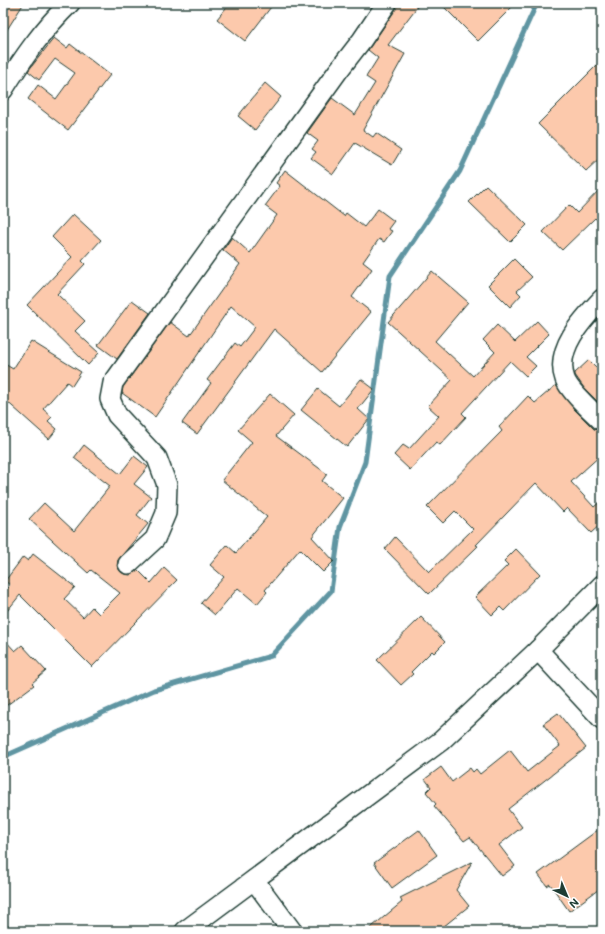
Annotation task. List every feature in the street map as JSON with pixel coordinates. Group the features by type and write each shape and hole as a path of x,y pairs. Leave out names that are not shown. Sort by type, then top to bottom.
{"street":[{"path":"3,90 29,50 49,23 70,3"},
{"path":"128,564 155,539 166,513 167,485 157,458 117,415 110,399 113,383 338,70 362,40 387,3"},
{"path":"602,299 585,318 567,346 562,364 565,380 602,421"},
{"path":"185,931 314,833 441,741 538,650 602,585"},
{"path":"538,650 602,719"},
{"path":"254,880 292,931"}],"building":[{"path":"3,3 24,3 3,36"},
{"path":"230,3 274,3 245,41 217,19"},
{"path":"398,3 420,3 388,45 405,54 363,130 373,137 376,133 401,150 392,165 355,143 333,174 311,158 316,152 312,149 318,141 307,133 332,98 355,115 375,83 366,77 378,58 368,50 396,9"},
{"path":"440,3 516,3 478,41"},
{"path":"54,38 67,48 70,44 110,75 68,130 28,99 38,85 56,99 75,73 55,59 39,80 28,71"},
{"path":"602,60 602,156 586,171 538,124"},
{"path":"265,83 281,97 255,130 238,116"},
{"path":"285,170 344,216 346,213 364,227 378,209 394,221 388,229 392,231 384,242 379,239 363,262 372,269 352,297 371,312 322,372 274,329 197,434 182,423 211,383 207,380 235,343 240,347 255,327 231,306 155,417 122,393 123,387 170,322 189,336 240,264 223,250 232,237 250,253 277,215 265,206 280,186 276,183"},
{"path":"486,185 527,225 510,242 469,202"},
{"path":"602,187 602,225 595,218 562,250 543,232 569,205 577,213"},
{"path":"73,214 101,240 82,261 85,264 57,294 85,321 75,331 99,353 88,365 27,305 72,257 52,237"},
{"path":"514,259 532,277 517,291 521,295 510,307 488,285"},
{"path":"432,271 468,302 435,341 473,376 495,352 483,340 497,325 515,342 537,321 549,334 526,357 536,366 526,376 510,361 462,413 466,417 440,445 436,442 410,470 394,455 403,445 409,449 439,416 428,406 452,380 388,322"},
{"path":"132,300 150,313 117,359 98,345"},
{"path":"31,341 81,372 72,386 67,382 43,409 52,417 48,421 57,429 49,439 3,398 3,363 13,369"},
{"path":"589,360 602,373 602,406 584,388 575,375 575,373"},
{"path":"361,379 374,389 358,409 369,419 347,447 301,410 318,389 339,406"},
{"path":"556,385 574,409 594,429 602,432 602,454 571,482 594,507 602,500 602,523 591,533 567,508 563,512 536,483 476,545 478,546 429,594 385,549 395,537 429,572 473,529 455,511 443,523 427,507 502,431 499,427 528,396 535,403"},
{"path":"270,394 294,415 276,436 327,474 322,481 343,498 312,537 334,561 323,572 300,549 265,590 267,592 257,604 238,588 215,615 201,603 224,577 210,565 227,545 236,553 267,517 222,480 252,442 238,430"},
{"path":"84,445 120,474 134,456 148,467 134,484 151,497 137,515 148,524 118,560 117,566 120,571 124,574 130,575 138,570 151,583 164,568 177,580 92,667 20,595 3,616 3,592 10,585 5,581 23,557 28,561 33,554 75,587 64,599 83,617 92,607 99,614 120,593 91,570 88,573 29,519 44,503 74,531 110,486 74,458"},
{"path":"516,549 540,574 504,611 500,607 492,615 475,597 508,565 504,561"},
{"path":"421,617 445,642 434,653 432,651 411,672 413,674 401,685 377,660"},
{"path":"3,638 15,651 22,645 46,671 32,683 34,685 3,708"},
{"path":"558,713 586,748 508,809 522,827 499,845 515,866 502,876 470,837 464,841 434,806 436,804 426,792 431,787 425,779 441,767 452,782 470,768 473,772 476,769 480,774 510,750 527,772 560,746 543,724"},
{"path":"602,827 602,887 569,911 550,884 547,886 538,874"},
{"path":"419,830 437,855 392,888 374,863"},
{"path":"472,862 456,890 469,906 438,931 367,931 402,902 400,898"}],"waterway":[{"path":"3,757 154,690 271,656 331,591 340,527 365,462 390,276 460,171 537,3"}]}
